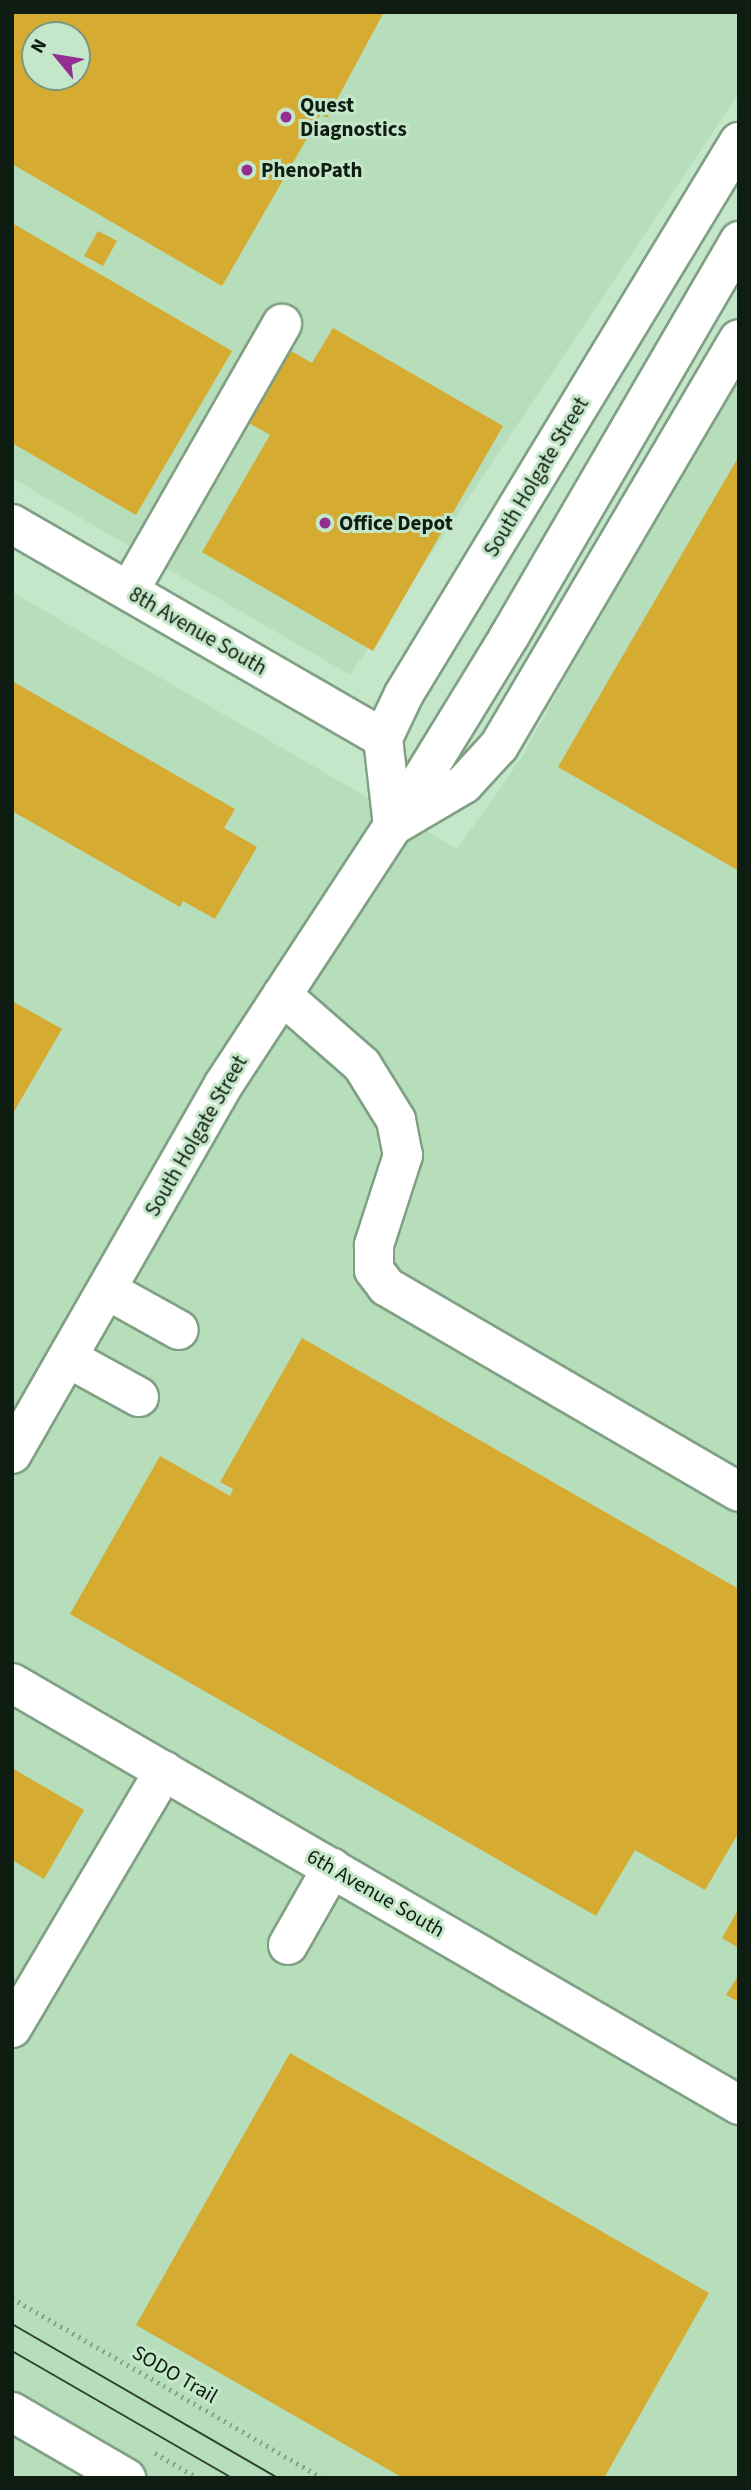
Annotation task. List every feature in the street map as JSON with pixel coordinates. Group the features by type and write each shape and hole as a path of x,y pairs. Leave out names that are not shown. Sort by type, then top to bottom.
{"main road":[{"name":"South Holgate Street","path":"383,738 411,682 739,142"},
{"name":"South Holgate Street","path":"12,1454 224,1084 393,826 739,242"},
{"path":"129,591 282,324"},
{"name":"South Holgate Street","path":"393,826 464,784 499,746 739,339"},
{"name":"8th Avenue South","path":"12,524 383,738"},
{"path":"383,738 393,826"},
{"path":"282,995 362,1065 397,1120 403,1156 374,1245 374,1270 387,1287 739,1492"},
{"path":"107,1290 178,1330"},
{"path":"68,1358 139,1397"},
{"name":"6th Avenue South","path":"12,1684 739,2105"},
{"path":"12,2028 164,1771"},
{"path":"288,1945 332,1868"},
{"path":"12,2412 127,2478"}],"path":[{"name":"SODO Trail","path":"12,2298 322,2478"}],"shaded area":[{"path":"12,12 739,12 739,93 350,675 12,478"},
{"path":"739,358 739,2478 12,2478 12,592 457,849 522,757"}],"building":[{"path":"12,12 384,12 327,118 321,114 222,286 12,164"},
{"path":"12,223 232,351 136,515 12,443"},
{"path":"98,231 117,241 103,266 84,256"},
{"path":"333,328 503,426 373,651 202,552 270,435 249,423 291,351 312,363"},
{"path":"739,456 739,871 558,767"},
{"path":"12,681 235,809 224,828 257,847 215,919 183,901 180,907 12,811"},
{"path":"12,1001 62,1029 12,1115"},
{"path":"302,1338 739,1589 739,1832 705,1890 635,1850 596,1916 70,1614 160,1456 230,1496 233,1489 220,1482"},
{"path":"12,1768 84,1810 44,1879 12,1860"},
{"path":"739,1908 739,1948 722,1938"},
{"path":"739,1974 739,2002 726,1995"},
{"path":"290,2053 709,2293 604,2478 403,2478 136,2325"}],"tram line":[{"path":"12,2324 278,2478"},
{"path":"12,2351 232,2478"}],"place":[{"name":"Quest Diagnostics","path":"286,117"},
{"name":"PhenoPath","path":"247,170"},
{"name":"Office Depot","path":"325,523"}]}
